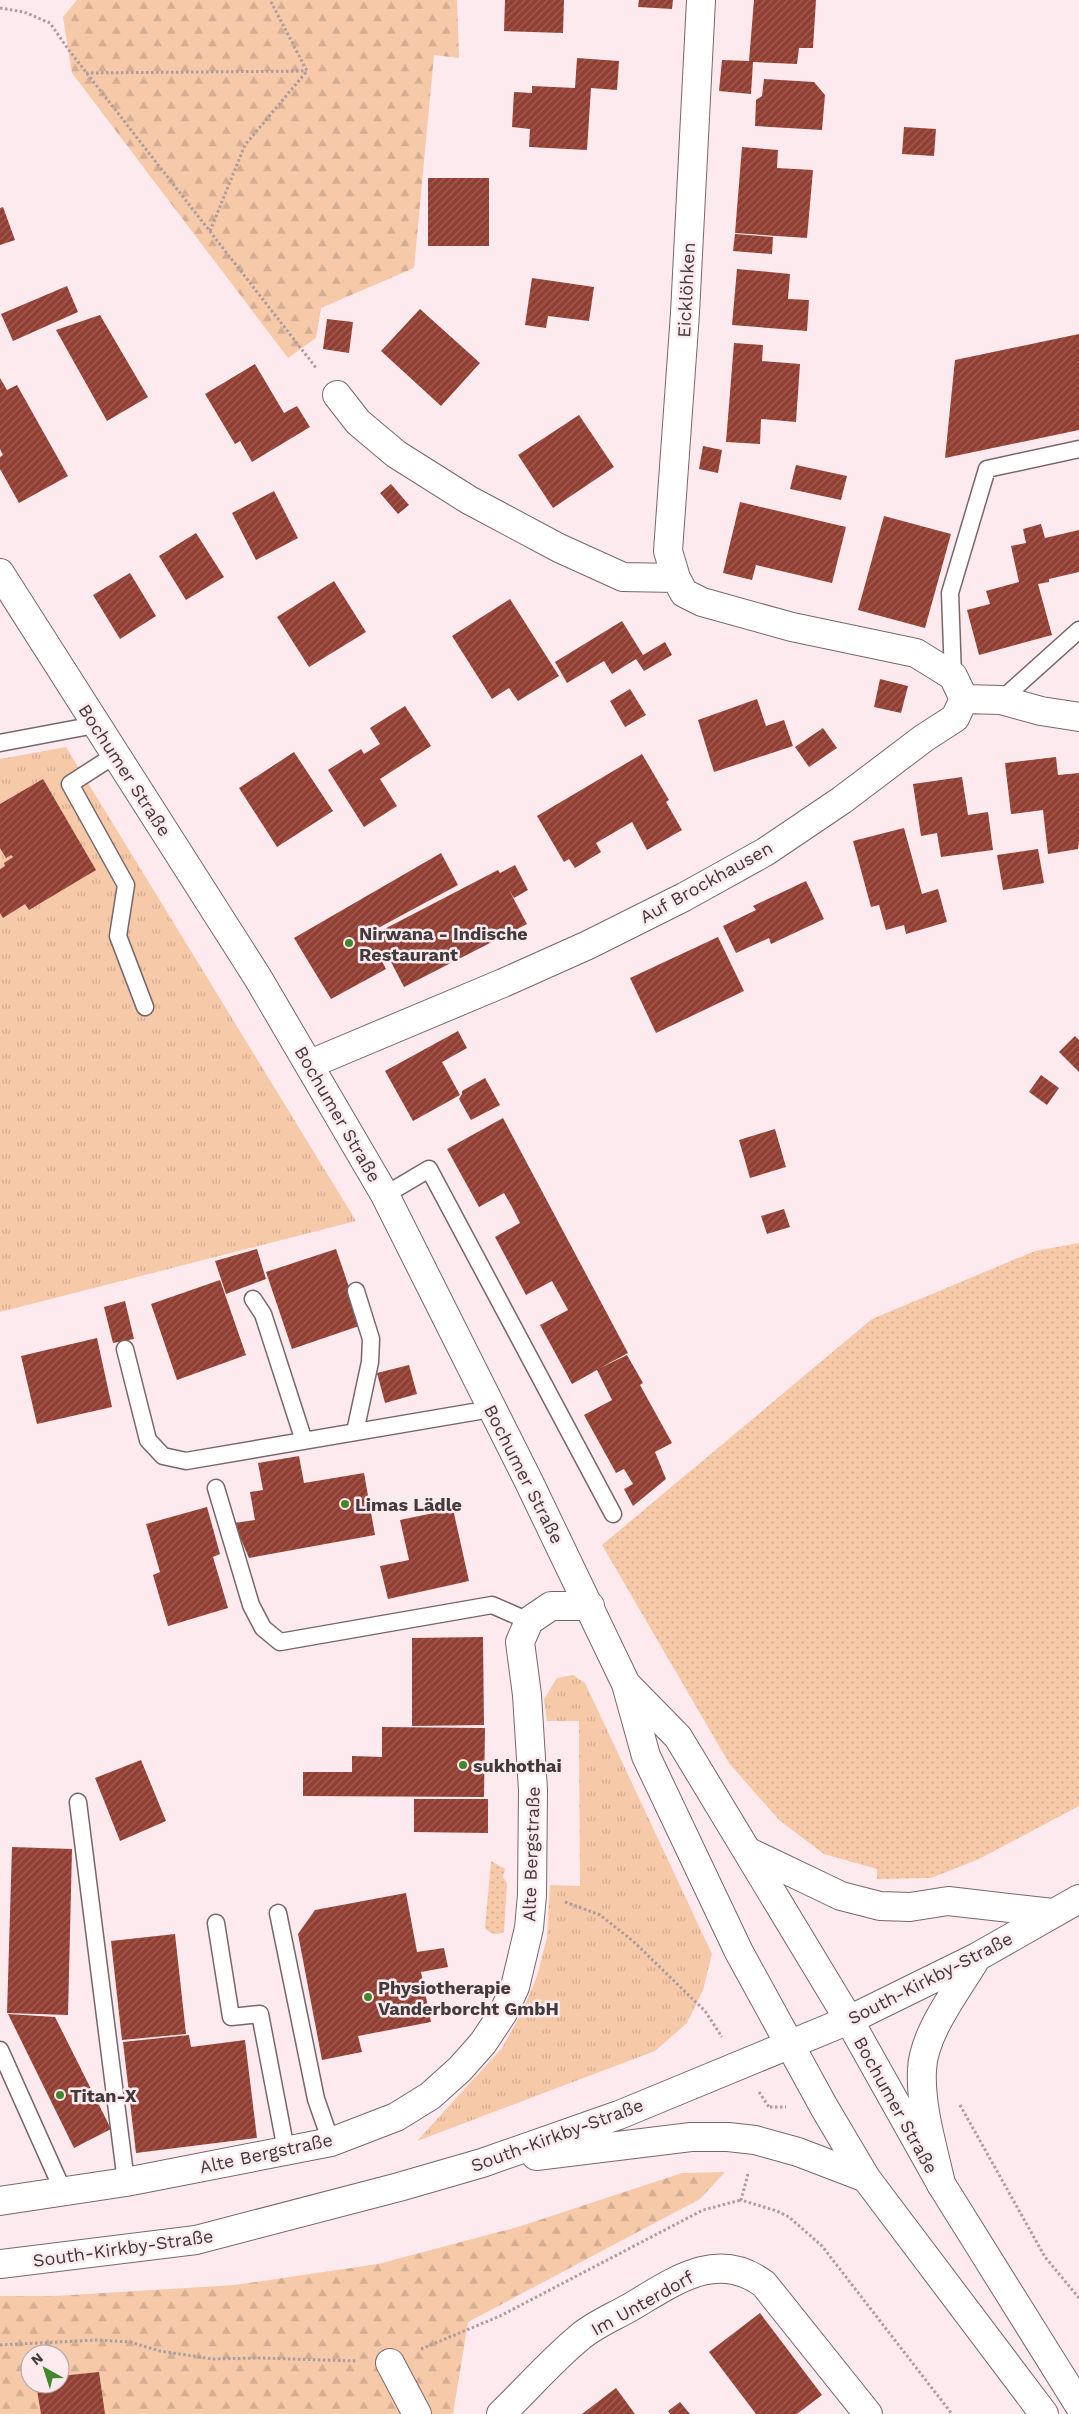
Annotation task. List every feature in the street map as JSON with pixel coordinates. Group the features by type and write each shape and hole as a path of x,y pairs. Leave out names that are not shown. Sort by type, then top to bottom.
{"main road":[{"name":"Eicklöhken","path":"701,0 685,313 668,551 676,578 684,593 702,602 792,627 916,653 959,688"},
{"path":"337,395 358,422 396,454 469,500 559,548 624,577 676,578"},
{"name":"Bochumer Straße","path":"0,573 95,724 205,892 310,1064 385,1194 590,1606 626,1684 646,1756 739,1952 790,2046 866,2178 1044,2414"},
{"path":"959,688 1041,711 1079,717"},
{"name":"Auf Brockhausen","path":"310,1064 580,948 692,893 765,852 842,800 924,738 955,718 959,688"},
{"path":"529,1621 552,1606 590,1606"},
{"name":"Alte Bergstraße","path":"0,2201 64,2193 126,2182 331,2142 396,2117 430,2096 460,2069 483,2043 503,2013 515,1987 527,1937 532,1895 534,1790 527,1695 520,1642 529,1621"},
{"name":"Bochumer Straße","path":"626,1684 678,1737 849,2020 941,2184 1079,2405"},
{"path":"749,1852 841,1896 880,1906 910,1907 948,1901 1053,1914"},
{"name":"South-Kirkby-Straße","path":"0,2264 196,2240 482,2163 619,2115 790,2046 849,2020 977,1957 1079,1899"},
{"path":"941,2184 923,2096 922,2068 931,2035 977,1957"},
{"path":"482,2163 691,2137 728,2137 755,2140 798,2152 866,2178"},
{"name":"Im Unterdorf","path":"501,2414 581,2336 684,2276 705,2269 738,2270 764,2284 860,2411"},
{"path":"390,2363 417,2414"}],"lane":[{"path":"959,688 950,593 987,469 1079,448"},
{"path":"1001,700 1079,630"},
{"path":"0,743 95,724"},
{"path":"115,755 70,784 126,886 118,936 144,1007"},
{"path":"385,1194 429,1169 613,1514"},
{"path":"354,1432 370,1362 371,1339 356,1291"},
{"path":"253,1299 263,1314 304,1440"},
{"path":"125,1349 148,1440 163,1456 186,1460 491,1409"},
{"path":"216,1488 251,1604 263,1628 280,1642 492,1605 529,1621"},
{"path":"78,1802 126,2182"},
{"path":"278,1913 316,2100 331,2142"},
{"path":"216,1923 231,2017 260,2014 286,2150"},
{"path":"0,2050 64,2193"}],"path":[{"path":"270,0 307,71"},
{"path":"0,8 24,12 50,23 86,73 337,395"},
{"path":"86,73 307,71"},
{"path":"210,232 245,145 307,71"},
{"path":"532,1895 577,1906 600,1915 633,1941 705,2011"},
{"path":"761,2096 769,2107"},
{"path":"955,2098 1045,2257 1079,2298"},
{"path":"741,2200 750,2165"},
{"path":"0,2345 97,2340 130,2342 160,2351 212,2359 259,2358 390,2363 500,2316 703,2210 741,2200 777,2211 789,2217 822,2246 952,2414"}],"green space":[{"path":"77,0 457,0 459,58 434,55 414,268 321,308 316,338 288,358 72,73 63,17"},
{"path":"66,747 356,1221 0,1312 0,759"},
{"path":"1079,1243 1079,1806 979,1859 931,1878 877,1879 877,1869 824,1854 779,1820 729,1763 602,1545 872,1319 1035,1251"},
{"path":"573,1675 585,1683 712,1954 703,1990 687,2023 655,2051 417,2141 502,2048 522,2012 537,1976 547,1938 550,1885 580,1886 579,1721 547,1721 544,1699 557,1678"},
{"path":"491,1861 505,1869 503,1877 507,1883 504,1932 496,1934 489,1932 485,1928"},
{"path":"725,2172 700,2199 468,2322 453,2414 0,2414 0,2296 55,2296 235,2285 378,2264 518,2227 682,2173"}],"building":[{"path":"505,0 564,0 563,33 504,31"},
{"path":"639,0 673,0 672,9 638,7"},
{"path":"754,0 816,0 813,48 799,48 797,64 753,62 751,94 719,91 722,60 749,61"},
{"path":"577,58 619,61 617,90 591,88 587,150 529,147 530,129 512,127 514,92 532,93 532,86 575,88"},
{"path":"764,79 814,82 825,95 822,130 755,126 756,100 762,96"},
{"path":"904,127 936,129 934,156 902,154"},
{"path":"742,147 778,150 777,168 813,170 807,238 735,233"},
{"path":"428,178 489,178 489,246 428,246"},
{"path":"3,207 15,240 0,245 0,208"},
{"path":"735,234 773,237 772,254 733,251"},
{"path":"737,269 790,274 788,299 809,300 807,331 732,325"},
{"path":"532,278 594,287 589,321 548,316 546,328 525,325"},
{"path":"67,286 78,312 13,341 1,314"},
{"path":"420,309 480,363 441,406 381,351"},
{"path":"100,315 148,397 107,421 56,330"},
{"path":"327,319 353,322 349,353 323,349"},
{"path":"1079,334 1079,430 945,458 955,360"},
{"path":"734,343 763,345 762,361 800,364 796,422 761,419 760,444 726,442"},
{"path":"255,364 284,413 297,406 310,427 252,462 240,441 235,444 205,394"},
{"path":"0,378 7,390 17,385 68,476 19,503 0,469 0,457 3,455 0,449"},
{"path":"579,415 614,467 553,508 518,455"},
{"path":"703,446 722,450 718,473 699,469"},
{"path":"796,465 847,476 841,500 790,489"},
{"path":"391,484 409,505 398,514 380,493"},
{"path":"274,491 298,538 256,560 232,513"},
{"path":"740,502 846,527 832,583 756,565 752,580 723,573"},
{"path":"884,516 951,534 925,628 858,610"},
{"path":"1041,524 1045,538 1079,530 1079,572 1049,579 1049,582 1038,584 1052,635 979,655 967,610 990,604 986,591 1019,582 1011,546 1026,543 1023,529"},
{"path":"196,533 224,577 186,600 159,556"},
{"path":"130,573 156,616 120,639 93,595"},
{"path":"334,581 366,632 309,667 277,617"},
{"path":"510,599 559,676 518,701 509,688 492,699 452,636"},
{"path":"622,621 643,655 665,642 672,655 644,671 636,659 612,674 604,661 567,683 555,662"},
{"path":"880,679 908,686 901,713 874,707"},
{"path":"630,689 646,715 625,727 610,701"},
{"path":"757,699 766,726 784,720 793,746 714,772 698,720"},
{"path":"405,706 431,746 380,779 397,806 364,827 328,770 361,749 364,754 380,744 370,728"},
{"path":"823,728 837,748 809,767 795,747"},
{"path":"294,752 333,811 277,847 239,788"},
{"path":"642,754 669,800 666,802 682,830 647,850 632,822 596,843 601,852 575,868 569,859 564,862 537,816"},
{"path":"1056,757 1058,775 1079,773 1079,842 1078,849 1048,854 1043,810 1011,814 1005,763"},
{"path":"962,777 968,815 988,812 993,850 941,857 937,833 921,836 913,784"},
{"path":"43,779 96,870 29,910 25,904 3,918 0,913 0,869 5,866 4,863 13,857 11,855 6,858 0,848 0,804"},
{"path":"904,828 922,894 938,889 947,922 906,934 904,925 886,930 879,905 871,907 853,841"},
{"path":"1038,849 1044,883 1003,890 997,855"},
{"path":"441,853 458,885 367,934 369,937 498,870 500,873 515,865 528,890 514,898 509,890 527,924 404,987 390,960 384,963 374,946 386,969 331,999 294,938"},
{"path":"806,881 824,919 771,944 769,938 736,953 723,926 756,910 753,906"},
{"path":"718,937 744,991 656,1033 630,978"},
{"path":"458,1031 467,1048 442,1062 460,1095 413,1121 385,1071"},
{"path":"1075,1036 1079,1040 1079,1072 1059,1052"},
{"path":"1041,1075 1059,1088 1047,1105 1029,1092"},
{"path":"485,1078 500,1105 471,1120 459,1099 462,1091"},
{"path":"503,1118 628,1353 598,1369 627,1355 643,1383 640,1385 672,1443 655,1452 666,1479 633,1506 624,1489 633,1484 624,1469 616,1473 584,1415 612,1400 597,1370 572,1384 540,1325 568,1310 552,1281 526,1295 495,1237 520,1223 512,1207 504,1193 479,1207 447,1149"},
{"path":"775,1129 786,1167 750,1178 739,1140"},
{"path":"784,1209 790,1227 767,1234 761,1216"},
{"path":"257,1249 266,1279 226,1294 215,1261"},
{"path":"336,1249 362,1325 292,1349 266,1272"},
{"path":"220,1280 246,1355 177,1380 151,1304"},
{"path":"125,1301 134,1339 113,1343 104,1307"},
{"path":"97,1338 112,1407 37,1424 21,1356"},
{"path":"409,1365 417,1394 385,1403 377,1373"},
{"path":"299,1456 304,1483 364,1473 375,1535 249,1558 234,1523 255,1520 250,1492 263,1490 258,1463"},
{"path":"207,1507 220,1554 213,1557 228,1608 168,1626 153,1575 160,1572 146,1524"},
{"path":"453,1509 469,1581 388,1599 380,1566 409,1560 400,1520"},
{"path":"483,1637 484,1725 412,1726 412,1638"},
{"path":"382,1727 485,1728 484,1797 303,1796 303,1772 352,1772 352,1756 382,1757"},
{"path":"141,1760 166,1821 120,1841 95,1778"},
{"path":"414,1799 488,1799 488,1833 414,1832"},
{"path":"12,1847 72,1849 68,2015 7,2013"},
{"name":"Physiotherapie Vanderborcht GmbH","path":"406,1893 417,1952 444,1948 448,1967 421,1972 431,2022 358,2036 362,2052 322,2060 298,1934 315,1910"},
{"path":"175,1934 186,2034 122,2040 111,1941"},
{"path":"8,2014 55,2017 111,2129 74,2148"},
{"path":"189,2035 191,2047 245,2040 257,2138 136,2153 123,2042"},
{"path":"760,2313 822,2395 797,2414 756,2414 709,2352"},
{"path":"99,2372 105,2414 41,2414 38,2394 70,2394 70,2375"},
{"path":"616,2388 635,2414 582,2414"},
{"path":"680,2402 690,2414 670,2414 668,2411"}],"place":[{"name":"Nirwana - Indische Restaurant","path":"349,943"},
{"name":"Limas Lädle","path":"345,1504"},
{"name":"sukhothai","path":"463,1765"},
{"name":"Physiotherapie Vanderborcht GmbH","path":"368,1997"},
{"name":"Titan-X","path":"60,2095"}]}
